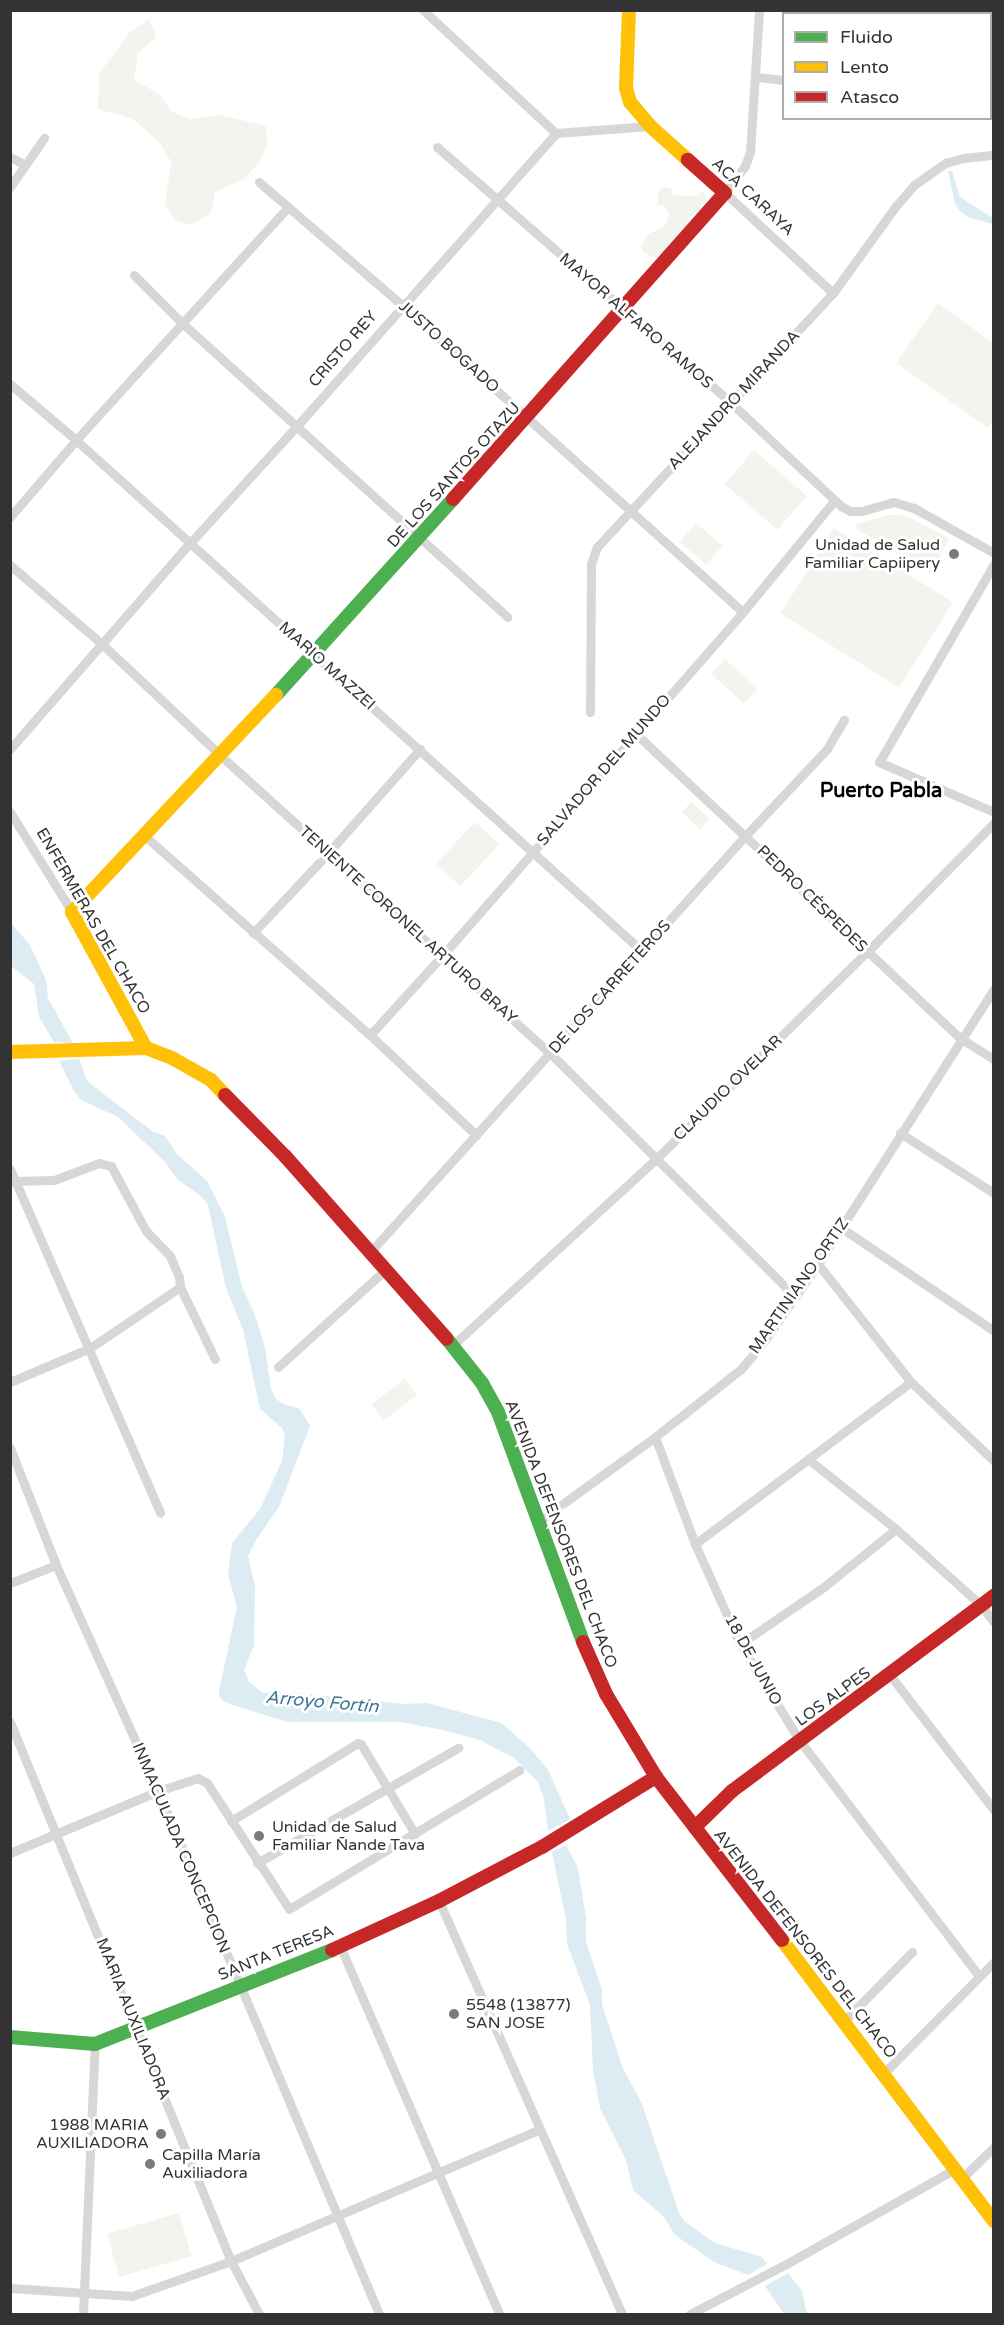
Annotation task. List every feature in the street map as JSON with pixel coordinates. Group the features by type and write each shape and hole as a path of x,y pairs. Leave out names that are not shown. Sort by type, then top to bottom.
{"street":[{"path":"423,10 556,133 650,126"},
{"path":"629,10 626,88 630,102 650,126"},
{"name":"DE LOS SANTOS OTAZU","path":"72,912 146,837 314,655 528,418 725,193 745,166 750,152 759,10"},
{"path":"756,77 782,80"},
{"name":"ACA CARAYA","path":"650,126 833,293"},
{"name":"CRISTO REY","path":"10,749 190,543 297,427 556,133"},
{"path":"10,187 44,138"},
{"name":"MAYOR ALFARO RAMOS","path":"437,147 731,403 834,501 850,511 894,502 914,508 993,553"},
{"name":"ALEJANDRO MIRANDA","path":"590,712 593,553 833,293 895,207 914,185 946,163 963,158 993,155"},
{"path":"10,157 24,164"},
{"name":"JUSTO BOGADO","path":"259,182 403,306 743,612"},
{"path":"10,518 76,440 288,207"},
{"path":"134,275 182,322 507,617"},
{"name":"MARIO MAZZEI","path":"10,384 76,440 642,951"},
{"name":"SALVADOR DEL MUNDO","path":"370,1035 534,852 635,733 743,612 834,501"},
{"path":"993,564 881,755 881,764 993,812"},
{"name":"TENIENTE CORONEL ARTURO BRAY","path":"10,565 103,645 220,756 551,1054 795,1296"},
{"name":"DE LOS CARRETEROS","path":"372,1250 746,835 827,749 844,720"},
{"name":"PEDRO CÉSPEDES","path":"635,733 960,1038 993,1059"},
{"path":"253,933 420,749"},
{"name":"ENFERMERAS DEL CHACO","path":"10,812 72,912 146,1048"},
{"name":"CLAUDIO OVELAR","path":"453,1345 657,1158 868,951 993,823"},
{"path":"146,837 370,1035 476,1135"},
{"name":"MARTINIANO ORTIZ","path":"539,1521 655,1437 741,1369 818,1264 993,989"},
{"name":"AVENIDA DEFENSORES DEL CHACO","path":"10,1052 146,1048 172,1058 211,1080 234,1101 372,1250 453,1345 483,1383 498,1412 579,1634 606,1694 656,1777 884,2073 993,2221"},
{"path":"900,1133 993,1193"},
{"path":"13,1181 54,1180 89,1166 106,1163 111,1166 146,1231 170,1256 179,1277 180,1287 215,1359"},
{"path":"10,1169 13,1181 90,1348 160,1514"},
{"path":"840,1227 993,1331"},
{"path":"818,1264 911,1382 993,1461"},
{"path":"278,1367 386,1269"},
{"path":"10,1382 90,1348 180,1287"},
{"path":"695,1544 911,1382"},
{"name":"18 DE JUNIO","path":"655,1437 695,1544 740,1644 800,1741 979,1976"},
{"name":"INMACULADA CONCEPCION","path":"10,1448 56,1565 158,1791 379,2314"},
{"path":"808,1459 896,1529 981,1605 993,1622"},
{"path":"740,1644 825,1586 896,1529"},
{"path":"10,1583 56,1565"},
{"name":"LOS ALPES","path":"695,1827 732,1791 993,1596"},
{"path":"890,1675 993,1810"},
{"name":"MARIA AUXILIADORA","path":"10,1722 59,1834 231,2261 259,2314"},
{"path":"231,1821 358,1743 415,1834"},
{"path":"257,1863 458,1749"},
{"path":"10,1854 158,1791 198,1778 203,1779 289,1909 519,1770"},
{"name":"SANTA TERESA","path":"10,2037 95,2044 137,2028 340,1946 439,1901 542,1847 656,1777"},
{"path":"439,1901 622,2314"},
{"path":"340,1946 499,2314"},
{"path":"844,2021 912,1952"},
{"path":"884,2073 993,1962"},
{"path":"83,2314 95,2044"},
{"path":"10,2288 84,2291 112,2296 132,2296 231,2261 540,2129"},
{"path":"690,2314 958,2173 993,2147"}],"shaded area":[{"path":"149,19 156,37 138,53 134,80 159,94 172,112 190,119 221,115 266,126 267,144 261,160 244,179 215,192 211,213 191,225 174,220 165,204 171,162 160,143 133,119 98,109 99,74 130,32"},
{"path":"663,187 671,188 672,195 696,196 703,190 710,208 688,218 687,226 678,234 679,242 662,260 644,253 641,247 648,234 664,227 669,214 663,205 657,204 659,191"},
{"path":"938,303 993,343 993,420 988,428 896,363"},
{"path":"754,450 807,496 777,530 724,484"},
{"path":"888,515 902,515 913,519 949,539 930,573 855,528 856,524"},
{"path":"696,523 722,546 706,565 680,542"},
{"path":"834,528 953,602 899,688 780,614"},
{"path":"725,659 757,689 744,704 711,674"},
{"path":"691,802 710,819 700,829 682,812"},
{"path":"475,822 499,845 460,886 436,864"},
{"path":"405,1379 417,1395 383,1420 371,1404"},
{"path":"179,2213 191,2256 119,2277 107,2234"}],"water":[{"path":"948,171 952,171 960,197 993,218 993,224 970,218 960,211 955,204"},
{"path":"11,923 30,945 46,980 48,998 73,1043 54,1042 39,1017 34,984 11,966"},
{"name":"Arroyo Fortín","path":"79,1059 87,1080 92,1085 152,1131 165,1136 177,1154 207,1181 225,1217 242,1287 255,1315 265,1347 271,1389 275,1398 283,1404 300,1409 310,1426 279,1507 248,1556 255,1586 254,1645 244,1670 249,1682 263,1693 296,1693 405,1704 427,1703 501,1723 530,1748 548,1770 570,1819 548,1831 544,1799 538,1782 514,1758 480,1740 400,1722 287,1722 227,1703 220,1698 219,1691 237,1607 228,1574 232,1543 260,1509 282,1461 285,1435 282,1428 260,1409 243,1330 226,1288 208,1205 202,1197 178,1180 165,1162 118,1117 81,1100 59,1061"},
{"path":"566,1845 578,1868 586,1918 586,1942 602,1990 602,2004 622,2066 642,2104 679,2213 684,2221 715,2243 762,2257 767,2264 748,2275 714,2262 675,2235 664,2217 633,2190 626,2160 600,2108 593,2070 590,2005 567,1944 566,1920 552,1852"},
{"path":"788,2273 802,2291 807,2314 784,2314 765,2286"}],"traffic: fast":[{"path":"276,695 453,499"},
{"path":"447,1339 482,1383 498,1412 583,1642"},
{"path":"10,2037 95,2044 332,1950"}],"traffic: slow":[{"path":"629,10 626,88 630,102 650,126 688,160"},
{"path":"146,1048 72,912 276,695"},
{"path":"10,1052 146,1048 172,1058 211,1080 225,1095"},
{"path":"782,1940 994,2221"}],"traffic: jam":[{"path":"453,499 725,193 688,160"},
{"path":"225,1095 285,1156 447,1339"},
{"path":"695,1827 732,1791 994,1596"},
{"path":"583,1642 606,1694 656,1777 782,1940"},
{"path":"332,1950 439,1901 542,1847 656,1777"}],"place":[{"name":"Unidad de Salud Familiar Capiipery","path":"954,554"},
{"name":"Unidad de Salud Familiar Ñande Tava","path":"259,1836"},
{"name":"5548 (13877) SAN JOSE","path":"454,2014"},
{"name":"1988 MARIA AUXILIADORA","path":"161,2134"},
{"name":"Capilla María Auxiliadora","path":"150,2164"}],"district":[{"name":"Puerto Pabla","path":"881,791"}]}
